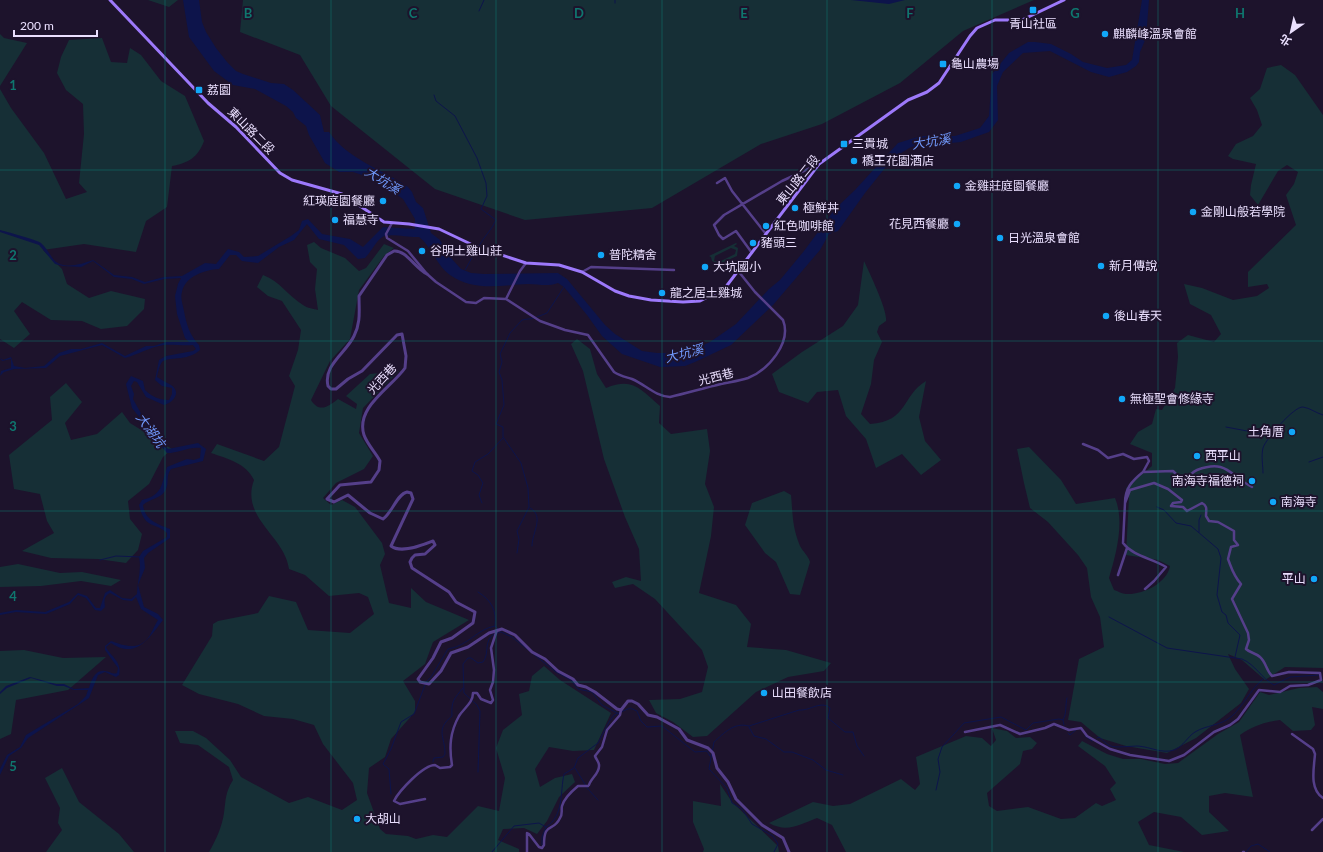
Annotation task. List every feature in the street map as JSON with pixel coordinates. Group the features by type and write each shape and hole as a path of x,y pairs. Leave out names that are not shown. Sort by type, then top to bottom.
{"main road":[{"name":"東山路二段","path":"110,0 200,95 236,127 284,177 298,183 342,194 374,217 384,222 410,224 439,229 477,247 526,263 559,265 582,272 608,288 629,296 651,300 683,302 700,301 719,293 725,288 819,164 908,100 927,92 939,83 970,36 977,28 995,20 1022,20 1064,0"}],"street":[{"path":"752,253 736,231 723,239 719,235 714,225 724,215 782,181 819,164"},
{"path":"717,183 725,178 742,205 766,234"},
{"name":"光西巷","path":"392,223 386,234 387,238 408,251 427,274 444,289 466,302 476,303 484,298 506,299 540,321 588,336 614,372 620,376 634,380 656,394 670,397 747,378 763,369 777,353 785,336 786,326 783,320 755,292 738,272"},
{"name":"光西巷","path":"427,274 415,267 404,253 394,251 387,255 359,296 361,310 355,334 350,344 334,361 327,376 328,386 331,389 336,389 348,379 362,371 397,335 402,334 406,356 405,368 371,404 363,425 364,437 380,461 379,470 371,482 340,486 328,499 334,502 348,495 370,513 383,519 404,493 411,493 413,499 391,546 397,549 423,545 433,540 435,545 430,550 412,558 410,562 412,568 449,592 456,602 475,612 473,623 461,630 452,638 440,642 433,658 420,674 418,679 420,682 429,684 441,671 451,653 468,647 497,629"},
{"path":"506,299 520,271 526,263"},
{"path":"582,272 591,267 674,270"},
{"path":"1083,444 1098,450 1108,458 1123,454 1134,459 1147,457 1149,460 1143,472 1132,481 1126,490 1123,543 1127,548 1166,567 1145,589"},
{"path":"1143,472 1172,471 1180,478 1184,478 1196,471 1216,466 1230,470 1239,479 1252,487"},
{"path":"965,732 1000,724 1015,733 1024,734 1054,724 1069,730 1081,728 1087,736 1110,749 1130,755 1169,761 1184,755 1214,732 1225,728 1238,719 1259,690 1280,692 1290,686 1308,685 1322,681 1320,673 1289,672 1272,676 1266,669 1262,659 1246,649 1249,640 1248,633 1239,616 1238,608 1232,598 1239,591 1241,584 1232,573 1232,565 1228,559 1231,547 1238,545 1234,540 1234,531 1218,522 1209,521 1206,516 1207,511 1204,504 1200,503 1187,511 1183,507 1171,506 1173,503 1182,502 1181,499 1168,489 1154,483 1130,490 1125,503"},
{"path":"1118,575 1127,548"},
{"path":"425,798 400,804 394,801 398,793 427,767 435,765 440,768 450,767 452,765 449,743 452,733 459,717 473,700 474,693 477,693 481,700 491,703 493,700 490,690 493,682 494,670 491,648 497,629 502,629 515,635 532,652 545,660 558,671 573,680 578,685 595,692 616,709 621,710"},
{"path":"527,852 527,833 530,834 539,847 542,848 544,845 544,834 547,828 557,824 563,813 562,806 568,796 578,786 587,786 590,780 597,773 599,764 595,756 602,747 607,730 620,715 621,710 628,701 638,704 648,715 657,717 679,729 687,740 708,748 713,753 717,768 728,782 736,800 762,825 783,838 789,852"},
{"path":"1292,734 1313,749 1315,754 1313,784 1319,796 1323,798"},
{"path":"1312,830 1323,819"}],"shaded area":[{"path":"148,0 178,0 169,7"},
{"path":"243,0 1034,0 963,31 900,83 822,124 761,144 652,208 525,220 435,189 331,106 300,55 240,32"},
{"path":"0,34 4,38 27,43 0,86"},
{"path":"102,38 111,62 127,63 130,48 141,55 161,81 185,96 204,141 202,147 196,155 188,161 172,166 167,207 146,221 136,252 84,244 43,250 62,269 67,284 89,298 111,291 145,299 144,309 127,326 101,329 82,321 51,320 22,302 14,311 30,334 14,348 0,339 0,89 11,108 44,153 66,199 87,192 79,183 84,134 83,104 66,90 57,73 61,57 69,40"},
{"path":"1281,65 1295,75 1323,115 1323,668 1285,667 1265,680 1242,660 1228,654 1235,669 1249,689 1241,703 1196,738 1167,753 1126,746 1100,738 1081,722 1068,720 1079,659 1104,647 1100,617 1091,597 1087,568 1078,555 1048,522 1030,508 1017,449 1029,447 1061,480 1076,504 1115,498 1118,507 1119,528 1117,548 1109,578 1114,590 1124,594 1133,594 1153,587 1164,578 1170,566 1158,560 1126,555 1129,497 1126,488 1152,466 1152,453 1130,444 1138,432 1152,424 1156,409 1162,410 1175,388 1178,357 1177,343 1188,335 1214,342 1221,334 1211,315 1190,304 1184,284 1202,288 1233,300 1257,296 1269,288 1267,284 1248,287 1248,272 1296,225 1286,195 1294,184 1298,172 1287,165 1278,171 1258,205 1250,195 1256,164 1233,159 1228,156 1236,144 1253,136 1262,125 1257,110 1250,98 1260,89 1267,68"},
{"path":"314,242 321,248 345,258 359,271 366,268 384,244 394,248 384,256 359,290 350,339 330,361 311,400 320,408 331,404 338,399 356,409 357,404 346,396 370,374 399,371 363,408 359,433 373,456 364,469 336,483 323,498 331,505 342,500 355,507 382,543 385,554 380,565 389,603 411,608 411,588 426,602 469,620 433,642 425,664 403,681 415,701 415,712 391,739 385,757 369,768 367,793 380,829 386,834 408,836 416,839 433,835 447,837 478,806 499,811 505,778 496,748 503,730 522,715 519,694 529,691 532,676 544,666 560,680 611,713 594,750 573,751 549,747 535,769 540,787 555,778 572,774 575,782 559,797 547,821 537,834 524,828 503,829 498,840 519,849 519,852 209,852 220,828 227,792 233,780 229,767 198,745 180,743 175,731 193,731 206,738 230,760 241,777 289,803 308,797 342,810 357,800 353,783 323,744 314,725 293,719 264,716 238,704 199,694 182,685 212,636 213,624 218,621 258,613 269,596 296,602 308,630 350,633 374,614 368,597 359,593 329,596 305,575 289,569 286,557 258,516 253,505 251,493 254,480 251,474 236,462 211,453 217,444 264,461 279,447 295,386 289,376 298,350 301,330 282,301 268,296 257,287 263,275 274,281 303,305 308,308 318,310 315,289 317,269 310,262 307,245"},
{"path":"736,243 737,244 734,246 738,248 737,256 719,264 712,261 711,257 709,256","holes":["731,248 736,250 735,254 719,262 714,261 715,256"]},
{"path":"864,261 884,309 886,321 879,326 877,332 882,342 874,360 871,384 861,414 870,424 883,422 892,418 898,413 918,387 926,381 919,417 925,441 941,460 921,475 902,454 876,468 866,439 846,416 838,390 817,392 808,403 779,392 772,374 802,352 843,326 858,305"},
{"path":"577,339 590,349 597,374 606,388 623,384 636,386 660,406 659,423 671,434 707,429 710,451 705,484 714,507 711,536 699,593 736,605 751,624 747,647 786,650 831,663 824,671 788,677 756,692 707,736 693,737 673,722 656,713 649,700 680,699 702,692 708,667 702,650 655,599 633,584 615,588 612,582 626,577 641,581 639,549 625,517 604,459 583,371 571,344"},
{"path":"66,383 82,402 65,423 71,440 97,434 122,412 130,423 172,449 163,457 149,484 128,501 130,519 142,534 138,550 126,563 98,559 51,558 22,551 54,533 47,521 40,494 14,489 9,455 52,420 50,397"},
{"path":"784,491 791,495 793,521 796,533 800,546 810,562 800,595 790,594 776,562 765,553 745,525 752,503"},
{"path":"18,564 60,573 82,572 121,580 111,586 81,581 41,586 0,587 0,567"},
{"path":"24,650 63,658 106,657 68,690 16,700 11,734 0,739 0,651"},
{"path":"1317,687 1323,692 1323,709 1312,707 1315,725 1311,730 1293,731 1280,720 1259,725 1240,735 1253,797 1225,793 1209,796 1209,812 1229,831 1202,835 1181,817 1154,812 1138,822 1149,845 1184,852 846,852 832,825 817,818 787,828 775,826 769,823 813,802 833,806 850,804 901,779 915,790 920,784 916,757 966,736 982,738 991,746 996,740 992,728 1007,731 1016,738 1030,737 1037,743 1032,749 1023,751 1020,764 987,793 989,806 997,811 1028,807 1061,819 1075,818 1096,803 1102,806 1116,800 1110,789 1116,783 1105,766 1078,746 1082,741 1107,754 1123,759 1141,759 1165,764 1178,763 1218,734 1239,722 1260,692 1269,695 1299,688"},
{"path":"62,768 79,802 119,834 134,852 46,852 62,830 58,823 60,808 45,778"},
{"path":"720,784 732,802 778,846 779,852 703,852 704,849 693,822 693,801 721,806"}],"water":[{"path":"183,0 199,0 202,22 206,32 216,48 236,71 271,83 284,84 293,90 320,115 324,132 329,132 336,141 355,157 408,187 416,202 423,208 431,233 440,240 451,258 461,269 471,273 484,274 558,273 567,279 605,325 615,334 642,351 676,353 699,347 710,342 736,324 769,289 780,280 804,251 835,209 855,190 898,143 921,136 955,136 980,128 989,116 992,74 1009,53 1028,42 1035,42 1051,44 1083,62 1107,68 1126,65 1132,60 1142,0 1149,0 1146,38 1140,52 1139,62 1136,66 1127,72 1109,77 1091,72 1050,51 1023,53 1003,72 997,86 998,120 989,132 961,142 911,147 893,158 865,193 838,231 829,234 820,250 773,305 731,345 685,366 660,367 622,354 602,336 564,287 558,283 547,285 528,284 478,286 459,280 445,271 419,237 393,235 384,236 365,258 358,259 344,245 319,239 307,224 294,240 279,247 258,263 242,261 236,255 230,255 219,269 202,272 191,278 184,286 181,299 189,329 193,338 199,345 200,350 189,356 165,360 159,367 157,377 174,388 176,391 175,397 173,400 164,405 146,397 137,382 134,381 131,386 134,394 133,399 143,417 168,449 198,443 206,449 203,461 171,469 163,494 143,505 146,515 149,518 170,529 170,538 148,553 144,558 145,568 138,585 144,607 158,614 163,620 147,640 135,648 120,648 111,643 106,647 118,664 120,671 119,675 116,677 105,672 98,675 89,698 28,738 21,748 9,756 0,775 0,769 7,755 20,747 26,735 78,704 86,696 88,690 74,690 31,678 7,688 0,694 6,686 30,677 56,684 64,684 74,689 89,688 94,676 99,672 105,671 114,674 117,673 118,668 105,650 105,646 111,641 129,646 139,645 148,637 158,620 141,609 136,597 132,601 123,600 110,593 106,597 105,607 101,611 95,610 86,598 78,595 70,604 46,614 16,612 0,615 0,613 16,610 45,612 69,602 78,593 87,596 96,608 100,608 105,593 110,590 122,598 131,599 137,594 140,566 139,557 143,551 167,537 167,533 162,529 147,522 141,513 139,505 142,500 149,498 158,492 167,467 187,459 194,460 200,458 201,448 167,453 151,435 132,408 126,384 131,376 143,381 145,390 150,395 159,399 169,400 172,394 172,388 162,386 155,380 159,360 166,356 193,351 196,349 193,345 159,346 125,358 102,345 60,356 46,368 14,369 4,372 0,376 1,371 11,368 11,359 2,361 0,358 3,360 11,357 14,366 25,368 44,366 59,353 102,343 125,356 146,346 154,346 166,342 189,342 185,338 177,314 175,296 181,278 164,279 144,284 132,279 114,277 93,261 81,267 63,266 55,264 39,245 0,232 0,230 41,243 54,260 62,265 73,265 93,260 114,275 132,277 145,282 164,277 182,276 205,263 216,264 228,249 239,252 244,257 258,256 291,236 299,230 302,221 308,219 322,234 350,239 363,247 383,227 415,229 415,219 403,199 390,190 381,181 353,172 339,172 325,163 309,135 306,126 296,118 293,112 286,106 255,89 233,85 214,71 189,37"},
{"path":"851,0 905,0 889,4"}],"waterway":[{"path":"479,11 484,0"},
{"path":"434,95 436,101 455,116 477,158 486,183 487,196 481,209 496,220 479,246"},
{"path":"465,270 477,249"},
{"path":"537,317 547,313 564,287"},
{"path":"517,553 519,539 517,531 529,507 528,488 521,463 503,437 503,427 496,424 504,405 502,380 499,372 502,362 500,354 510,333 522,320 534,318"},
{"path":"1263,473 1263,448 1274,431 1287,417 1299,408 1303,407 1323,415"},
{"path":"1226,427 1268,435"},
{"path":"482,503 479,495 483,483 478,475 472,471 475,462 488,454 503,438"},
{"path":"1309,462 1323,457"},
{"path":"1157,507 1164,510 1176,523 1191,526 1218,549 1221,558 1217,595 1222,612 1226,615 1228,623 1240,635 1235,657"},
{"path":"530,508 537,515 537,525 532,546"},
{"path":"1199,532 1199,520 1201,515"},
{"path":"100,560 116,556 141,557"},
{"path":"478,592 490,602 494,610 495,626"},
{"path":"1109,617 1167,648 1242,659 1274,685 1290,677 1319,675"},
{"path":"426,682 431,677 448,649 461,645 483,630 495,626 499,630"},
{"path":"497,633 501,632 512,637 556,672 571,680 578,689 592,692 602,705 619,714"},
{"path":"478,772 480,711 477,705 464,693 463,664 468,658 471,658 478,663 483,662 489,640 494,634"},
{"path":"1097,738 1099,737 1108,745 1113,747 1138,746 1161,751 1174,750 1195,732 1223,722 1232,716 1263,679"},
{"path":"391,794 389,769 383,764 391,749 401,722 414,714 425,685"},
{"path":"433,762 434,758 443,757 445,754 442,729 452,716 454,700 463,688"},
{"path":"1063,720 1067,698"},
{"path":"774,852 778,844 773,836 752,824 742,809 732,803 727,788 709,769 714,742 734,727 744,725 749,726 799,710 823,705 830,708 828,718 845,732 853,732 857,746 864,756"},
{"path":"492,852 514,826 539,823 546,827 552,822 559,810 564,774 574,768 578,758 598,743 614,715 630,708 637,711 641,721 647,727 662,726 695,752 707,751 710,756"},
{"path":"936,790 940,772 938,759 942,747 964,723 1001,717 1026,730 1033,723 1059,719 1063,720 1064,725"},
{"path":"749,727 754,736 766,739 784,752 792,752 813,760 826,770 843,775"},
{"path":"1068,733 1070,735 1076,730"},
{"path":"1085,736 1092,741"},
{"path":"575,768 588,789 598,800"},
{"path":"542,845 542,837 546,827"},
{"path":"1246,852 1251,846 1258,844 1270,852"}],"place":[{"name":"青山社區","path":"1033,10"},
{"name":"麒麟峰溫泉會館","path":"1105,34"},
{"name":"龜山農場","path":"943,64"},
{"name":"荔園","path":"199,90"},
{"name":"三貴城","path":"844,144"},
{"name":"橋王花園酒店","path":"854,161"},
{"name":"金雞莊庭園餐廳","path":"957,186"},
{"name":"紅瑛庭園餐廳","path":"383,201"},
{"name":"極鮮丼","path":"795,208"},
{"name":"金剛山般若學院","path":"1193,212"},
{"name":"福慧寺","path":"335,220"},
{"name":"花見西餐廳","path":"957,224"},
{"name":"紅色咖啡館","path":"766,226"},
{"name":"日光溫泉會館","path":"1000,238"},
{"name":"豬頭三","path":"753,243"},
{"name":"谷明土雞山莊","path":"422,251"},
{"name":"普陀精舍","path":"601,255"},
{"name":"新月傳說","path":"1101,266"},
{"name":"大坑國小","path":"705,267"},
{"name":"龍之居土雞城","path":"662,293"},
{"name":"後山春天","path":"1106,316"},
{"name":"無極聖會修緣寺","path":"1122,399"},
{"name":"土角厝","path":"1292,432"},
{"name":"西平山","path":"1197,456"},
{"name":"南海寺福德祠","path":"1252,481"},
{"name":"南海寺","path":"1273,502"},
{"name":"平山","path":"1314,579"},
{"name":"山田餐飲店","path":"764,693"},
{"name":"大胡山","path":"357,819"}],"water label":[{"name":"大坑溪","path":"931,141"},
{"name":"大坑溪","path":"383,180"},
{"name":"大坑溪","path":"684,353"},
{"name":"大湖坑","path":"151,430"}]}
